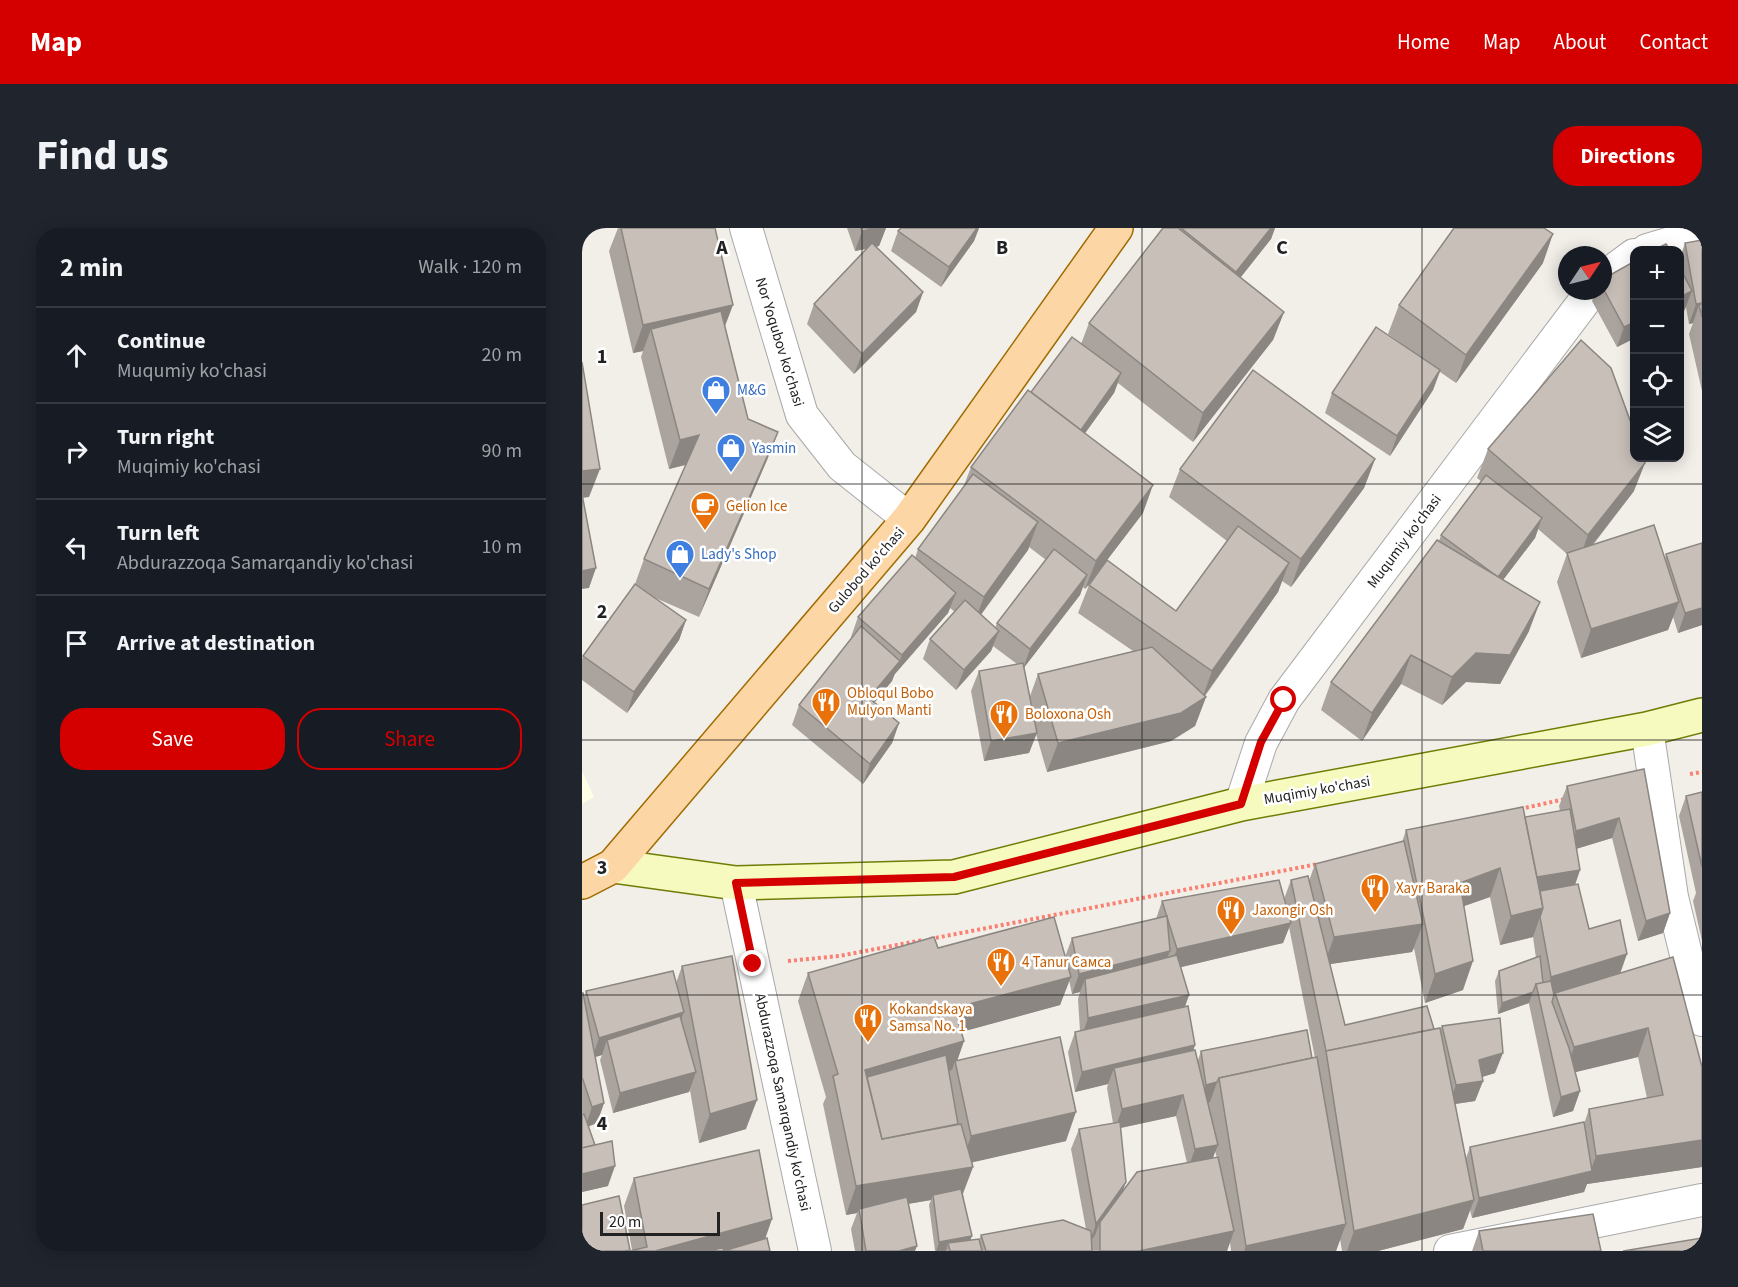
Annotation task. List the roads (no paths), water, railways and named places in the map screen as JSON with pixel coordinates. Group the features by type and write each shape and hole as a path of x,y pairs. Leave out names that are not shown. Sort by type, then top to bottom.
{"main road":[{"name":"Gulobod ko'chasi","path":"582,882 613,866 909,519 1116,228"},
{"name":"Muqimiy ko'chasi","path":"613,866 736,883 954,877 1241,804 1647,729 1702,715"}],"street":[{"name":"Nor Yoqubov ko'chasi","path":"746,228 802,415 842,466 909,519"},
{"path":"1661,246 1702,234"},
{"path":"1612,272 1630,259"},
{"name":"Muqumiy ko'chasi","path":"1241,804 1261,742 1284,700 1585,300"},
{"path":"1647,729 1672,897 1702,1020"},
{"name":"Abdurazzoqa Samarqandiy ko'chasi","path":"736,883 815,1251"},
{"path":"1450,1251 1702,1200"}],"place":[{"name":"M&G","path":"716,416"},
{"name":"Yasmin","path":"731,474"},
{"name":"Gelion Ice","path":"705,532"},
{"name":"Lady's Shop","path":"680,580"},
{"name":"Obloqul Bobo Mulyon Manti","path":"826,728"},
{"name":"Boloxona Osh","path":"1004,740"},
{"name":"Xayr Baraka","path":"1375,914"},
{"name":"Jaxongir Osh","path":"1231,936"},
{"name":"4 Tanur Самса","path":"1001,988"},
{"name":"Kokandskaya Samsa No. 1","path":"868,1044"}]}
